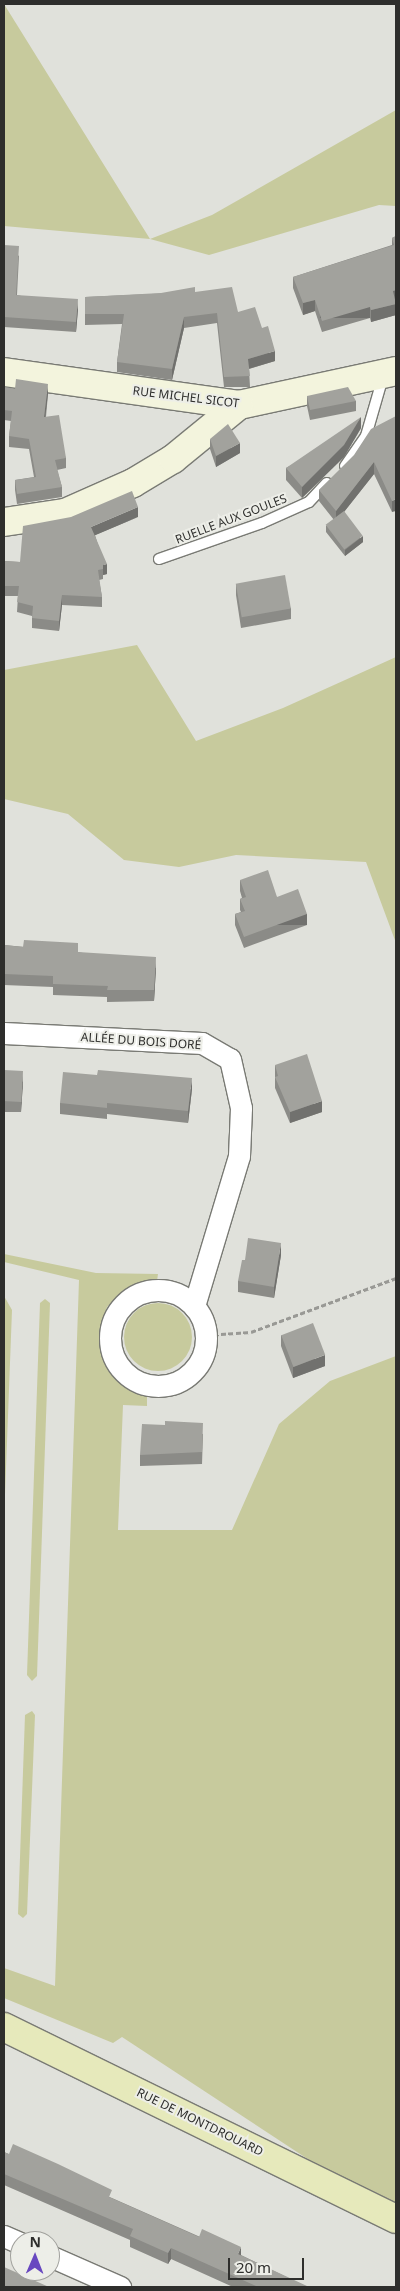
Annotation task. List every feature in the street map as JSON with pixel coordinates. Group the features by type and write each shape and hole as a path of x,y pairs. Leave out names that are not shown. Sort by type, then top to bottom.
{"main road":[{"name":"RUE DE MONTDROUARD","path":"4,2027 396,2218"}],"street":[{"name":"RUE MICHEL SICOT","path":"4,372 239,405 390,373"},
{"path":"4,522 65,513 133,483 173,459 239,405"},
{"name":"ALLÉE DU BOIS DORÉ","path":"4,1033 202,1043 230,1059 241,1108 239,1156 194,1306"},
{"path":"161,1290 177,1294 194,1306 206,1335 204,1352 197,1366 185,1378 170,1385 153,1386 137,1382 123,1373 114,1359 109,1343 110,1326 117,1311 129,1299 144,1292 161,1290"},
{"path":"60,2260 120,2287"}],"lane":[{"name":"RUELLE AUX GOULES","path":"159,559 262,523 309,502 349,462 366,436 390,373"}],"path":[{"path":"206,1335 251,1332 396,1278"}],"green space":[{"path":"4,4 150,239 4,226"},
{"path":"396,110 396,206 379,205 209,255 150,239 212,215"},
{"path":"137,645 196,741 283,708 396,657 396,943 366,862 236,855 179,867 124,860 68,814 4,799 4,670"},
{"path":"4,1254 96,1273 158,1274 157,1281 129,1289 116,1298 107,1307 101,1326 104,1360 112,1374 123,1386 147,1392 147,1406 123,1405 118,1530 232,1530 279,1424 330,1381 396,1356 396,2217 122,2037 113,2043 4,1998 4,1968 55,1986 79,1280 4,1262"},
{"path":"4,1296 12,1310 4,1521"},
{"path":"45,1299 50,1303 37,1676 32,1681 27,1675 40,1303"},
{"path":"158,1303 171,1306 182,1313 189,1324 192,1337 189,1350 182,1361 171,1368 158,1371 145,1368 134,1361 127,1350 124,1337 127,1324 134,1313 145,1306"},
{"path":"32,1711 35,1715 27,1914 23,1918 18,1914 25,1715"}],"building":[{"path":"396,236 396,290 393,291 396,304 371,310 370,307 322,321 315,300 303,303 293,277 394,245 392,238"},
{"path":"4,245 19,246 16,295 78,299 76,322 4,317"},
{"path":"195,287 195,292 232,287 238,312 255,307 262,328 268,326 275,351 248,359 250,376 224,377 217,313 184,317 172,369 117,362 124,314 85,314 85,297 161,293"},
{"path":"16,379 48,384 44,417 59,415 66,458 55,460 62,487 17,494 15,480 36,477 29,439 9,436 12,411 4,410 4,387 15,389"},
{"path":"348,387 356,401 310,410 307,396"},
{"path":"396,416 396,499 392,501 374,462 336,511 319,490 354,455 371,429"},
{"path":"361,417 344,445 302,487 286,468"},
{"path":"228,424 240,443 216,456 210,439"},
{"path":"132,491 138,507 91,527 107,564 103,565 103,569 98,570 102,597 62,595 59,621 32,618 33,606 17,602 19,586 4,586 4,561 20,562 23,526 71,517"},
{"path":"344,511 363,536 344,550 326,525"},
{"path":"285,575 291,608 242,617 236,584"},
{"path":"268,870 277,897 298,889 307,914 244,937 235,914 245,911 240,899 246,897 240,880"},
{"path":"24,940 78,943 78,952 156,957 154,990 107,990 108,986 53,984 53,976 4,974 4,945 23,947"},
{"path":"307,1054 322,1101 290,1112 275,1077 278,1076 275,1065"},
{"path":"4,1070 23,1071 21,1102 4,1101"},
{"path":"98,1070 192,1078 188,1111 107,1103 107,1108 60,1103 63,1072 97,1075"},
{"path":"248,1238 281,1243 274,1287 238,1281 242,1260 245,1260"},
{"path":"313,1323 325,1355 293,1367 281,1335"},
{"path":"165,1421 203,1423 202,1452 140,1455 142,1424 165,1425"},
{"path":"13,2144 112,2190 109,2197 199,2237 202,2229 241,2247 238,2254 307,2286 255,2287 171,2248 168,2253 130,2236 133,2229 4,2174 4,2152 9,2154"},
{"path":"4,2267 10,2270 10,2281 36,2281 49,2287 4,2287"}]}
